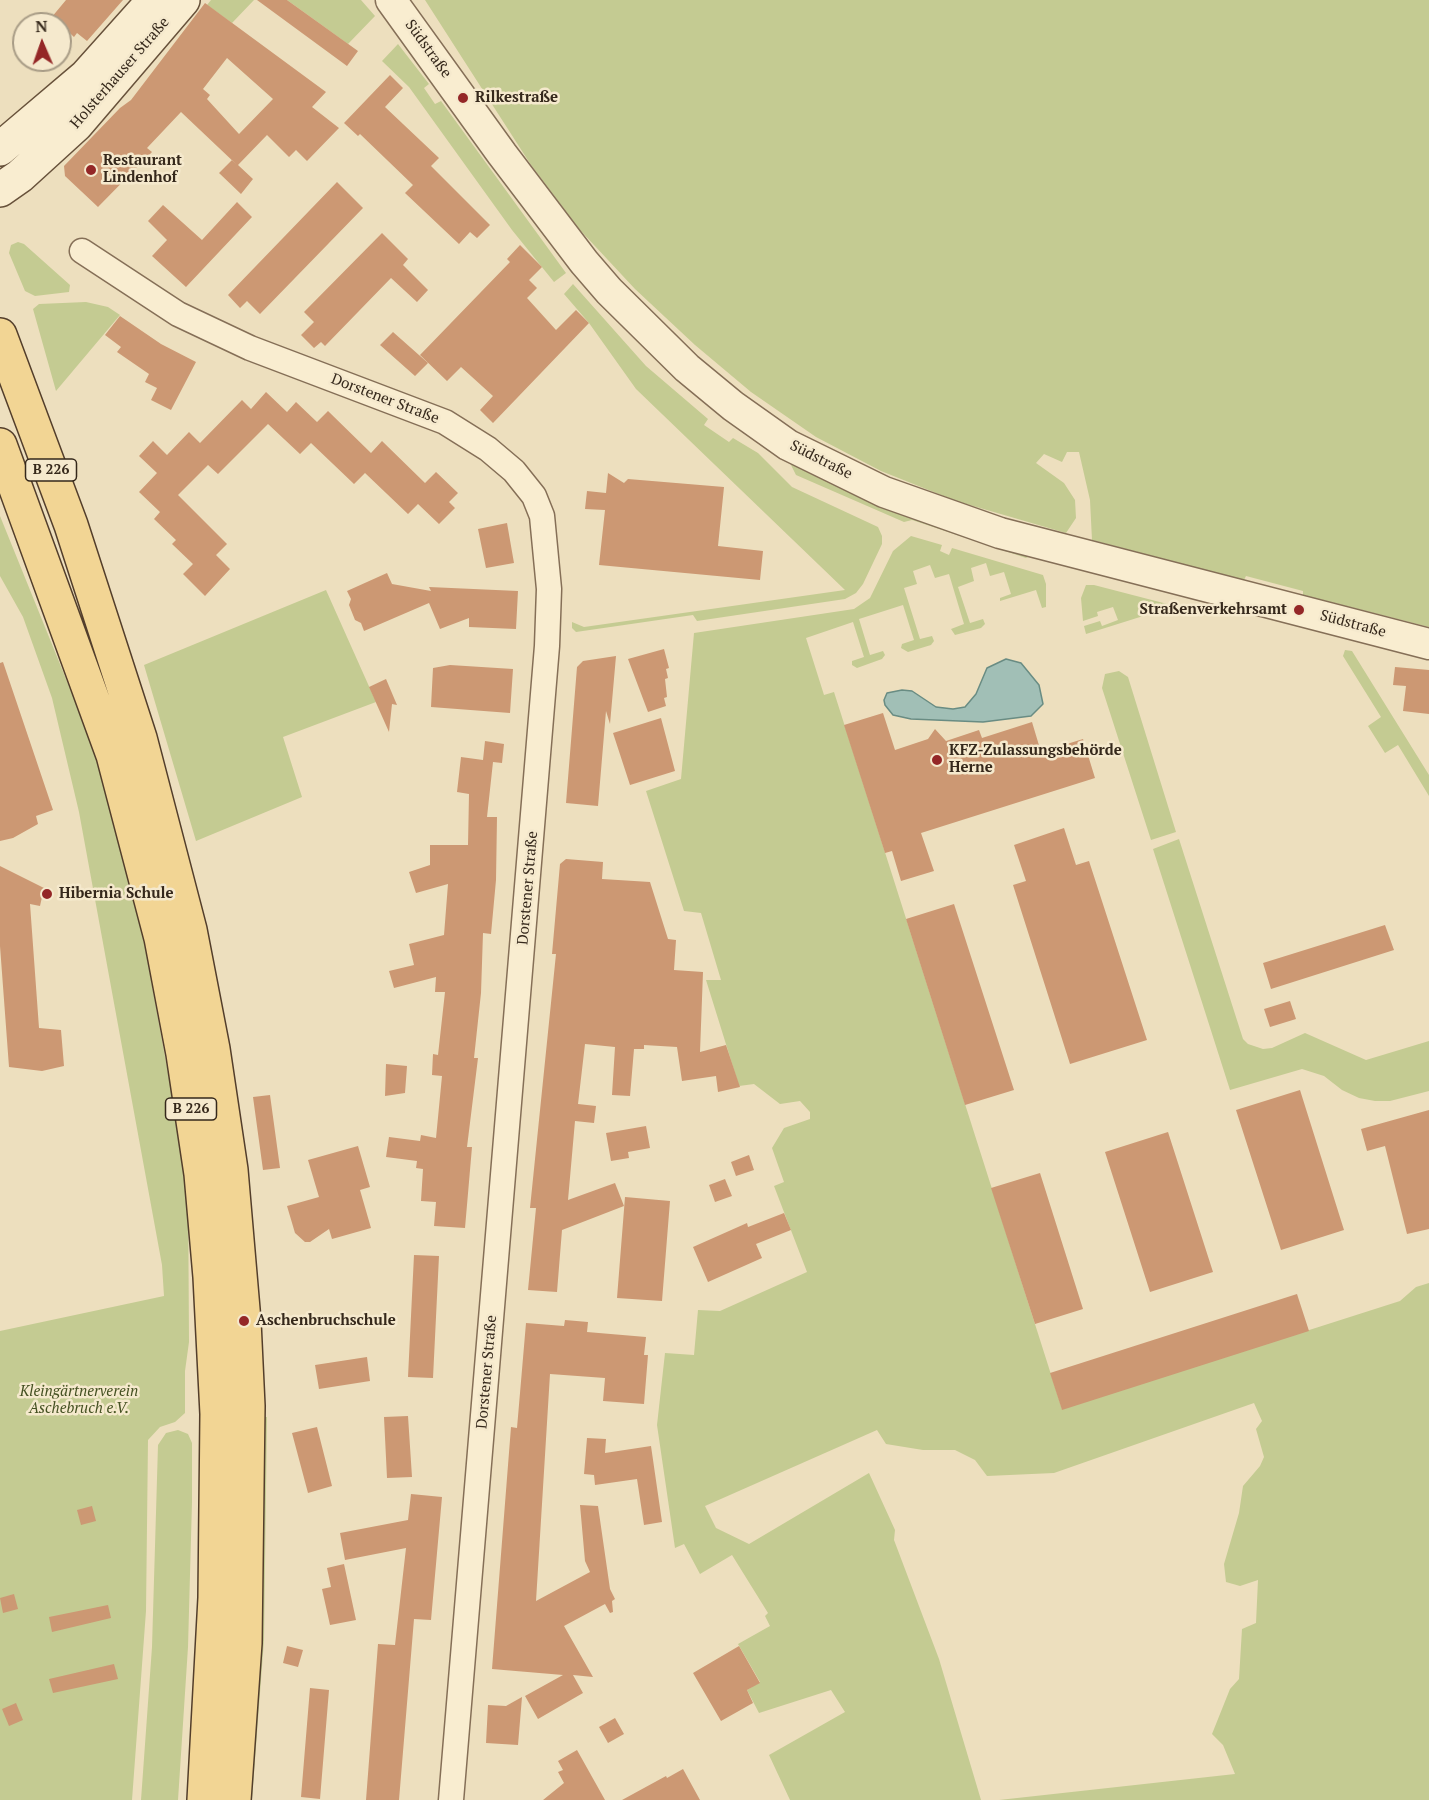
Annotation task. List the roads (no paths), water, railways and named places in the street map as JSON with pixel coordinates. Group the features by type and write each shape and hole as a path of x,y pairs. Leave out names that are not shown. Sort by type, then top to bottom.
{"main road":[{"name":"Holsterhauser Straße","path":"0,149 86,76 154,0"},
{"name":"Holsterhauser Straße","path":"0,190 20,176 76,125 183,0"},
{"name":"B 226","path":"0,335 71,525 140,738 190,930 213,1049 231,1170 244,1321 248,1415 245,1643 234,1800"},
{"name":"B 226","path":"0,445 113,756 161,938 185,1065 201,1174 210,1277 217,1414 215,1598 204,1800"}],"street":[{"name":"Südstraße","path":"391,0 502,154 590,269 645,328 687,368 733,406 788,445 884,492 1000,533 1429,644"},
{"name":"Dorstener Straße","path":"82,251 178,314 250,348 445,422 488,448 514,471 534,496 542,516 549,589 547,646 451,1800"}],"water":[{"path":"1006,659 1021,663 1039,685 1043,704 1031,716 983,722 911,719 893,715 885,705 884,700 887,693 902,690 912,691 936,707 953,709 965,707 976,694 987,668"}],"place":[{"name":"Rilkestraße","path":"463,98"},
{"name":"Restaurant Lindenhof","path":"91,170"},
{"name":"Straßenverkehrsamt","path":"1299,610"},
{"name":"KFZ-Zulassungsbehörde Herne","path":"937,760"},
{"name":"Hibernia Schule","path":"47,894"},
{"name":"Aschenbruchschule","path":"244,1321"}],"park label":[{"name":"Kleingärtnerverein Aschebruch e.V.","path":"79,1400"}]}
